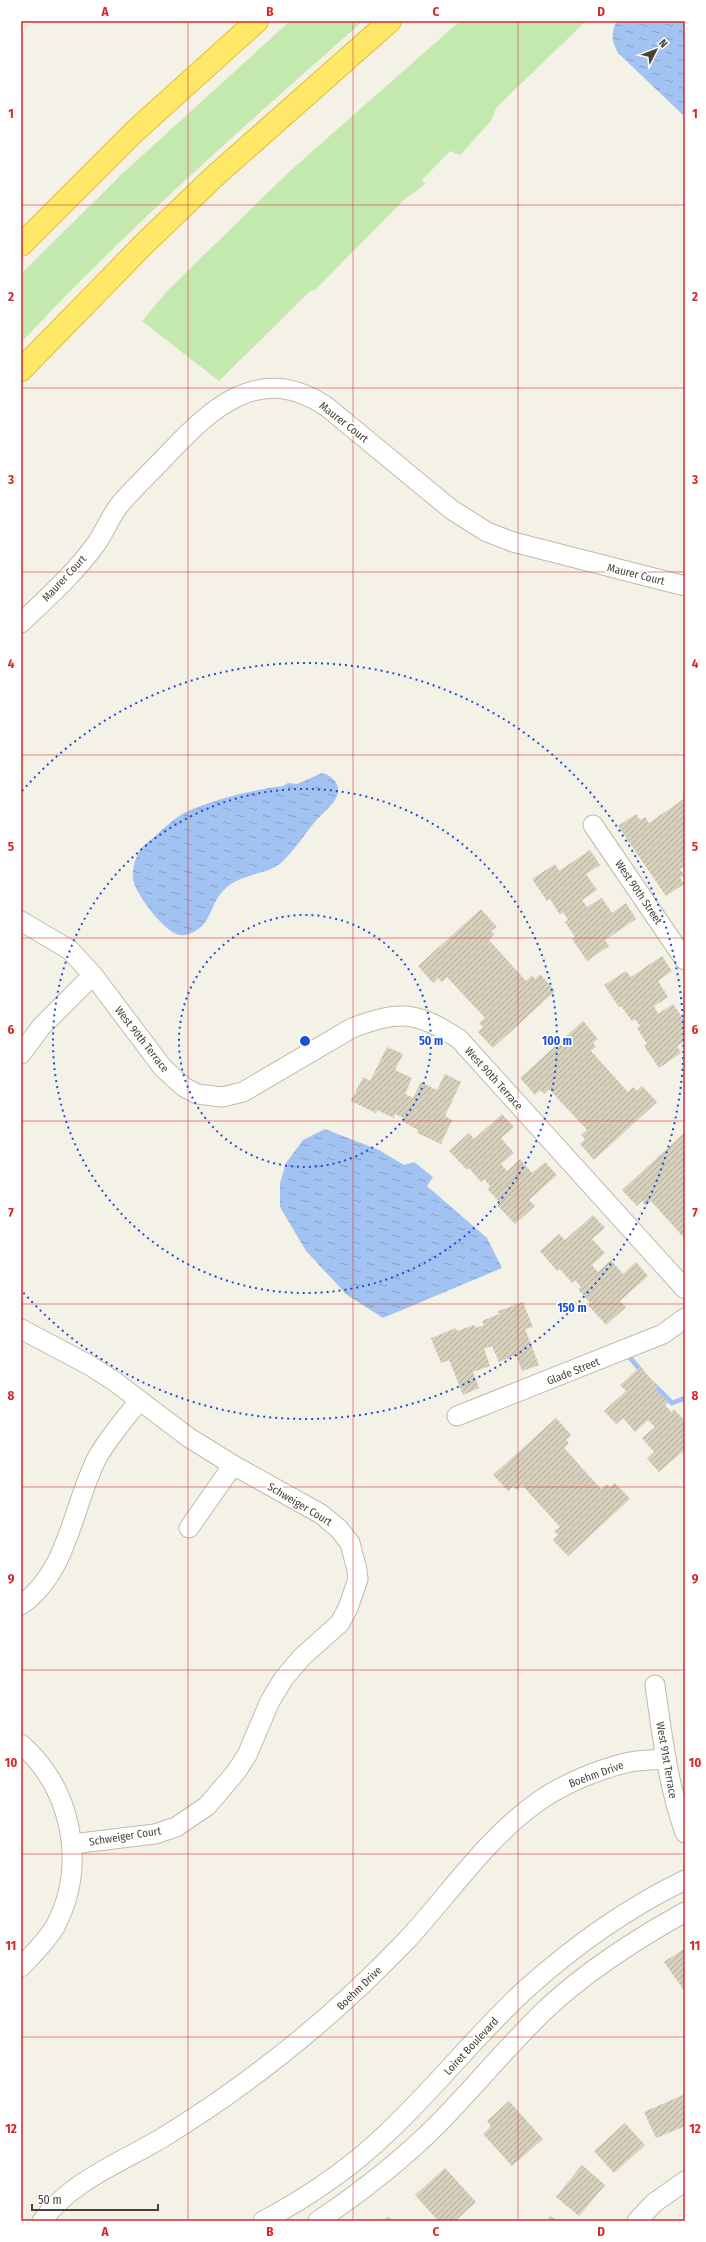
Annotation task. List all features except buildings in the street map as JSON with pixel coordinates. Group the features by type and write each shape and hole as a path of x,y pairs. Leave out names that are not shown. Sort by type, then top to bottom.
{"highway":[{"path":"21,245 135,131 257,21"},
{"path":"21,370 145,243 205,186 390,21"}],"street":[{"name":"Maurer Court","path":"21,623 68,577 96,544 121,503 202,418 224,402 249,390 280,388 312,397 327,407 452,510 487,532 513,542 685,586"},
{"name":"West 90th Street","path":"593,825 685,960"},
{"path":"21,921 70,950 93,975 41,1026 21,1054"},
{"name":"West 90th Terrace","path":"93,975 163,1068 184,1088 197,1094 210,1097 231,1096 243,1092 352,1028 367,1022 402,1016 433,1023 459,1039 685,1289"},
{"name":"Glade Street","path":"457,1416 663,1334 685,1318"},
{"name":"Schweiger Court","path":"21,1330 89,1365 114,1381 188,1438 233,1466 306,1505 340,1528 350,1543 358,1579 348,1608 340,1623 302,1657 284,1678 270,1701 247,1755 236,1772 207,1806 176,1827 156,1834 72,1844"},
{"path":"21,1605 32,1597 46,1582 61,1552 97,1459 110,1438 139,1401"},
{"path":"189,1528 233,1466"},
{"name":"West 91st Terrace","path":"655,1685 666,1759 675,1803 685,1833"},
{"path":"21,1744 46,1774 63,1802 72,1837 71,1881 56,1925 38,1950 21,1967"},
{"name":"Boehm Drive","path":"42,2221 64,2196 198,2115 276,2060 312,2031 380,1968 417,1929 486,1849 514,1821 539,1800 564,1786 593,1774 630,1762 666,1759"},
{"name":"Loiret Boulevard","path":"263,2221 292,2204 358,2159 418,2103 505,2010 562,1958 620,1917 685,1880"},
{"path":"318,2221 376,2180 438,2124 545,2010 609,1958 635,1940 685,1912"},
{"path":"418,2103 438,2124"},
{"path":"637,2221 654,2204 685,2181"}],"green space":[{"path":"290,21 363,21 231,138 145,218 61,300 21,343 21,274 123,173"},
{"path":"460,21 586,21 497,107 490,122 460,155 450,151 422,180 425,184 403,201 315,290 310,291 219,381 142,321 167,291 290,171"}],"water":[{"path":"617,21 685,21 685,117 618,53 614,45 613,37 613,30"},
{"path":"322,773 331,777 338,787 338,793 332,804 314,823 295,848 278,865 243,878 226,888 218,897 202,926 189,934 180,935 174,933 160,921 145,903 135,886 133,879 135,862 138,853 177,817 197,807 221,799 283,786 288,783 297,784"},
{"path":"325,1129 379,1150 404,1165 414,1162 433,1177 427,1186 487,1238 502,1268 383,1318 347,1295 306,1251 280,1207 280,1183 286,1163 303,1140"}],"waterway":[{"path":"627,1354 642,1372"},
{"path":"653,1384 672,1403 685,1398"}]}
